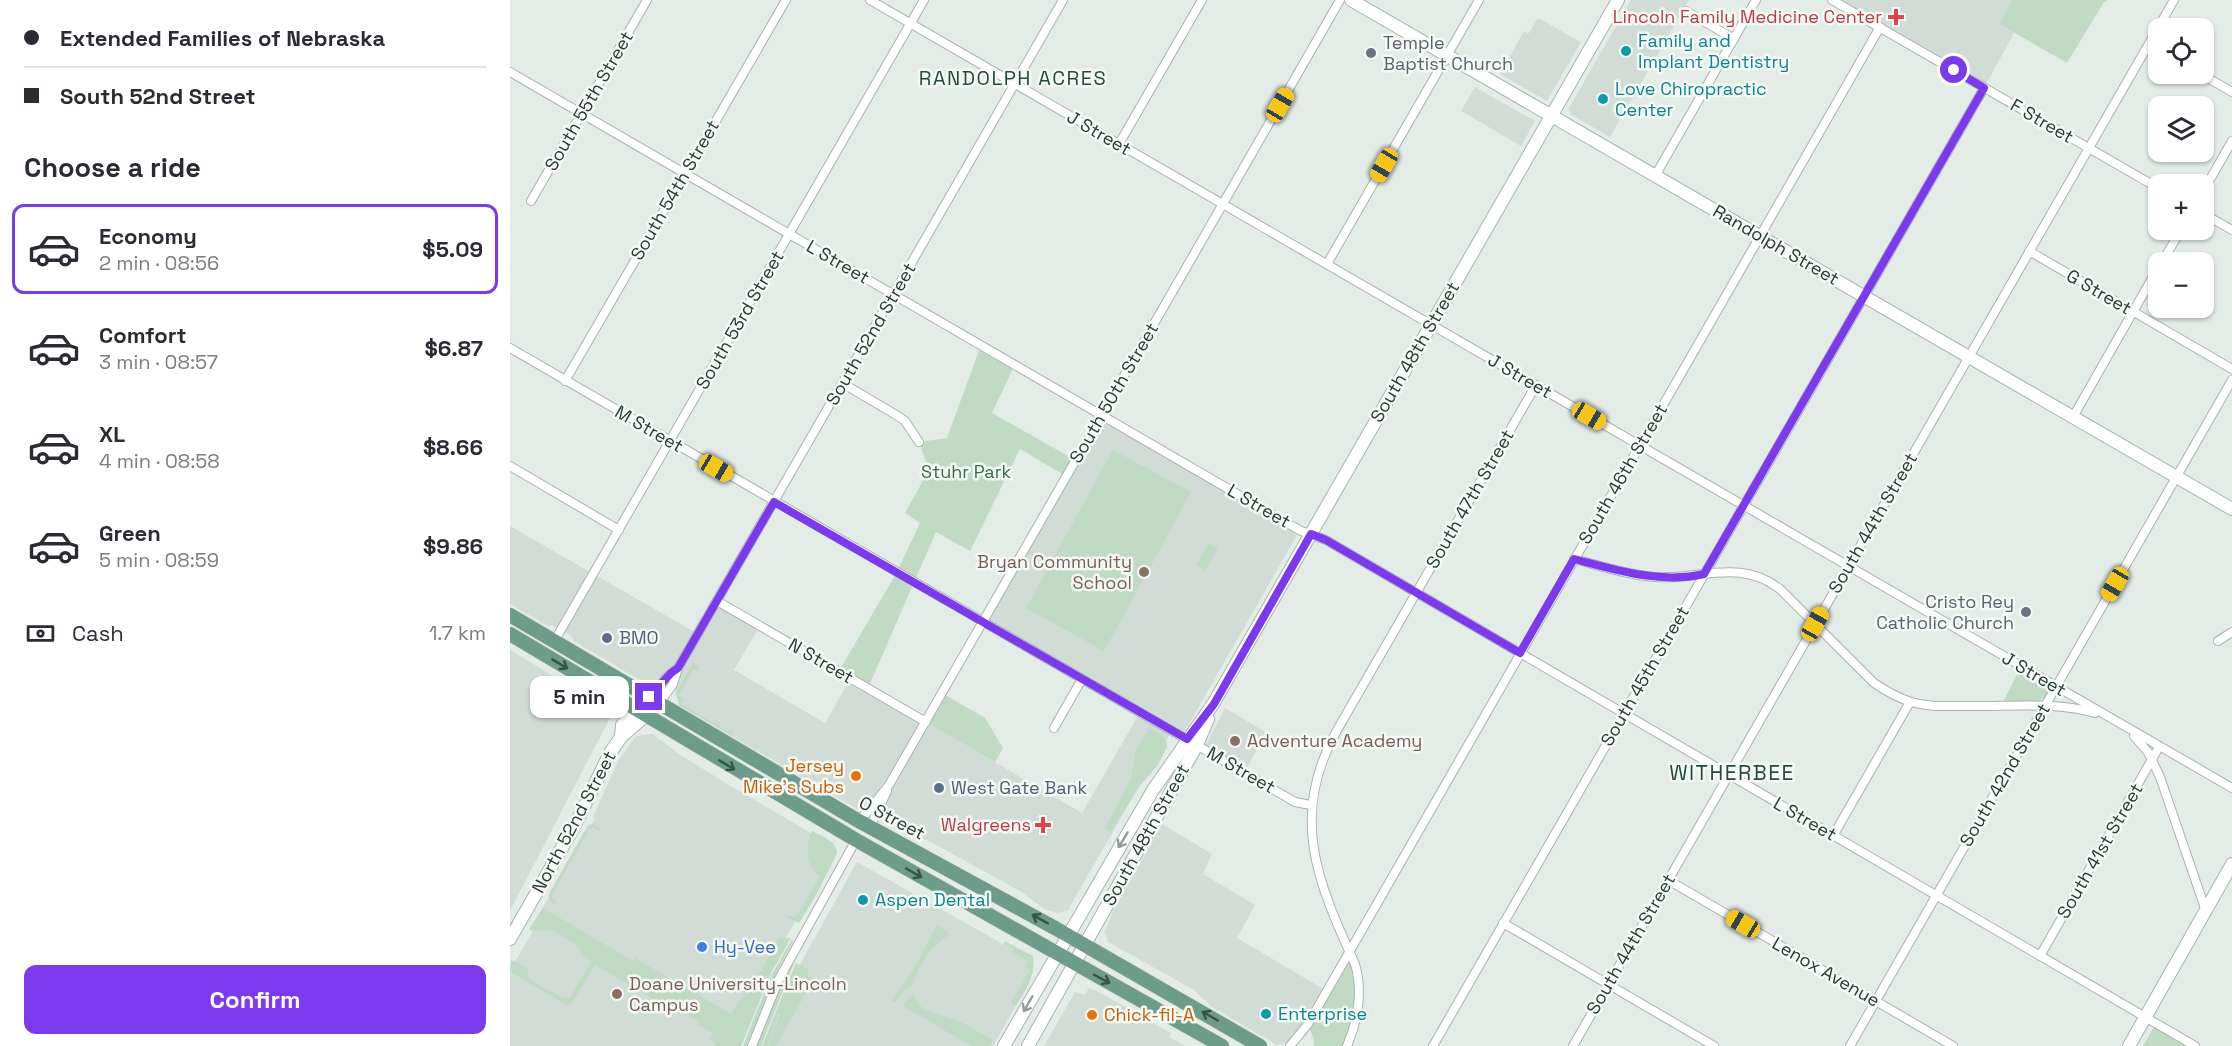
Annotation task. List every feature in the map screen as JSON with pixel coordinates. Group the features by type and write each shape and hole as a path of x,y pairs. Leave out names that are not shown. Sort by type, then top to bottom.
{"main road":[{"name":"Randolph Street","path":"1351,0 2232,509"},
{"name":"South 48th Street","path":"1028,1046 1075,964 1192,742 1618,0"},
{"name":"O Street","path":"510,615 863,823 1068,935 1260,1046"},
{"name":"O Street","path":"510,634 856,840 1216,1043 1232,1046"},
{"name":"North 52nd Street","path":"510,939 575,825 605,760 621,737 622,725 654,701"},
{"name":"South 48th Street","path":"1004,1046 1148,798 1192,742"},
{"path":"772,791 801,801 850,827 860,829 863,823"},
{"path":"856,840 873,839 934,869 957,873"},
{"path":"2129,1046 2232,864"}],"street":[{"name":"South 55th Street","path":"531,201 646,0"},
{"name":"South 54th Street","path":"565,381 786,0"},
{"name":"J Street","path":"870,0 2232,788"},
{"name":"South 53rd Street","path":"555,640 924,0"},
{"name":"South 52nd Street","path":"654,701 673,684 678,668 1063,0"},
{"path":"1119,144 1202,0"},
{"name":"South 50th Street","path":"863,823 866,814 889,785 926,722 1340,0"},
{"path":"1327,264 1479,0"},
{"path":"1655,176 1756,0"},
{"name":"F Street","path":"1832,0 2148,182"},
{"name":"South 44th Street","path":"2164,18 2174,0"},
{"path":"1686,11 1734,39"},
{"name":"South 46th Street","path":"1299,1046 1308,1024 1880,27"},
{"name":"South 44th Street","path":"1573,1046 2148,45"},
{"name":"L Street","path":"510,72 1102,415 1311,534 1326,540 2195,1046"},
{"path":"2214,82 2232,92"},
{"name":"South 45th Street","path":"1433,1046 1984,88"},
{"path":"2213,174 2232,141"},
{"path":"2214,220 2232,230"},
{"name":"G Street","path":"2029,252 2232,369"},
{"path":"2073,417 2148,286"},
{"name":"M Street","path":"510,348 1295,802 1311,805"},
{"name":"South 42nd Street","path":"1850,1046 2232,380"},
{"path":"842,383 898,416 919,441"},
{"name":"South 47th Street","path":"1311,805 1318,774 1330,745 1536,386"},
{"path":"510,466 619,530"},
{"path":"1574,559 1652,577 1681,577 1720,571 1762,578 1780,589 1874,683 1910,702 1937,706 2080,709 2109,717 2135,737 2152,760 2160,777 2206,911"},
{"name":"N Street","path":"717,601 926,722"},
{"path":"2218,640 2232,632"},
{"path":"1054,728 1082,679"},
{"path":"1833,836 1910,702"},
{"name":"South 41st Street","path":"2040,956 2159,747"},
{"name":"South 50th Street","path":"863,823 883,801 889,785"},
{"path":"1311,805 1313,845 1318,871 1357,968 1359,991 1357,1015 1347,1046"},
{"path":"752,1046 779,979 856,840"},
{"name":"Lenox Avenue","path":"1668,880 1953,1046"},
{"path":"1503,923 1714,1046"},
{"name":"South 46th Street","path":"1290,1046 1308,1024"}],"shaded area":[{"path":"1631,0 1689,0 1610,137 1570,114 1569,108"},
{"path":"1832,0 2012,0 1999,24 2014,33 1984,88"},
{"path":"1538,18 1581,42 1547,101 1500,74 1524,31 1528,34"},
{"path":"1475,87 1535,121 1521,146 1461,111"},
{"path":"1102,415 1300,530 1182,736 1171,730 1154,768 1137,790 1068,910 1059,913 1046,910 1020,891 927,840 916,838 876,814 872,806 857,809 680,706 673,684 677,676 662,684 643,682 574,641 571,636 552,625 548,626 510,604 510,526 698,634 717,601 760,625 734,670 825,723 851,678 1082,813 1140,712 983,622"},
{"path":"510,650 613,712 511,909 510,908"},
{"name":"Adventure Academy","path":"1225,708 1267,733 1244,772 1204,749"},
{"path":"653,734 676,752 811,833 823,874 769,966 739,1046 510,1046 510,970 538,923 535,921 595,819 593,817 618,761 636,736"},
{"path":"1162,824 1212,854 1203,874 1255,905 1237,938 1327,991 1294,1042 1277,1045 1212,1007 1194,990 1108,942 1105,932 1112,913"},
{"path":"857,862 1033,961 1030,980 993,1046 764,1046 793,977"},
{"path":"1089,988 1171,1033 1169,1037 1185,1046 1044,1046 1075,992 1085,995"}],"green space":[{"path":"2012,0 2108,0 2104,2 2067,63 1999,24"},
{"name":"Stuhr Park","path":"981,345 1015,364 992,413 1075,460 1066,476 1020,449 970,551 936,532 868,688 839,671 897,572 920,523 905,513 929,470 919,442 947,438"},
{"path":"1113,450 1191,492 1104,651 1026,608"},
{"path":"1209,543 1218,548 1205,570 1196,565"},
{"path":"693,663 697,665 699,671 693,670 679,695 684,699 681,704 729,732 733,728 731,735 679,705 676,693"},
{"path":"2019,671 2045,685 2048,692 2045,697 2028,703 2003,702"},
{"path":"942,693 985,718 1003,748 995,762 926,722"},
{"path":"1149,728 1166,739 1167,747 1158,765 1140,785 1110,833 1105,828 1131,779 1136,749"},
{"path":"593,824 601,829 593,827 589,830 553,893 552,898 557,902 555,904 549,900 549,894 588,825"},
{"path":"812,831 832,843 837,854 799,923 789,918 788,915 794,917 798,914 820,876 812,868 808,856 808,843"},
{"path":"543,908 633,961 635,958 731,1014 744,993 747,995 778,941 777,939 791,938 772,971 741,1046 713,1046 715,1043 709,1040 713,1033 697,1025 699,1022 665,1003 663,1005 595,965 572,1003 567,1005 510,972 511,960 527,968 529,979 561,997 570,998 591,962 582,955 579,946 551,930 533,931 529,929"},
{"path":"937,925 949,935 926,957 918,970 913,986 906,988 895,1002 891,1002 912,972"},
{"path":"792,939 793,942 775,975 747,1046 743,1046 771,976"},
{"path":"1005,941 1033,956 1032,977 1016,1006 1011,1003 1030,970 1025,967 1028,961 1012,952 1013,949 1003,944"},
{"path":"1350,952 1359,991 1347,1046 1314,1046 1308,1024"},
{"path":"794,963 761,1046 757,1046 778,989"},
{"path":"796,963 809,969 807,975 821,983 818,989 813,986 809,987 776,1046 768,1046 780,1015 777,1013 778,1016 767,1046 762,1046"},
{"path":"913,995 927,1011 963,1023 993,1040 990,1046 971,1046 905,1007 902,1010 905,1002"},
{"path":"2156,1024 2195,1046 2143,1046"}],"place":[{"name":"Lincoln Family Medicine Center","path":"1896,17"},
{"name":"Family and Implant Dentistry","path":"1626,51"},
{"name":"Temple Baptist Church","path":"1371,53"},
{"name":"Love Chiropractic Center","path":"1603,99"},
{"name":"Bryan Community School","path":"1144,572"},
{"name":"Cristo Rey Catholic Church","path":"2026,612"},
{"name":"BMO","path":"607,638"},
{"name":"Adventure Academy","path":"1235,741"},
{"name":"Jersey Mike's Subs","path":"856,776"},
{"name":"West Gate Bank","path":"939,788"},
{"name":"Walgreens","path":"1043,825"},
{"name":"Aspen Dental","path":"863,900"},
{"name":"Hy-Vee","path":"702,947"},
{"name":"Doane University-Lincoln Campus","path":"617,994"},
{"name":"Enterprise","path":"1266,1014"},
{"name":"Chick-fil-A","path":"1092,1015"}],"district":[{"name":"RANDOLPH ACRES","path":"1013,78"},
{"name":"WITHERBEE","path":"1732,773"}],"route":[{"path":"649,697 678,668 774,502 1187,739 1214,704 1311,534 1326,540 1520,653 1574,559 1652,577 1704,574 1984,88 1954,70"}]}
